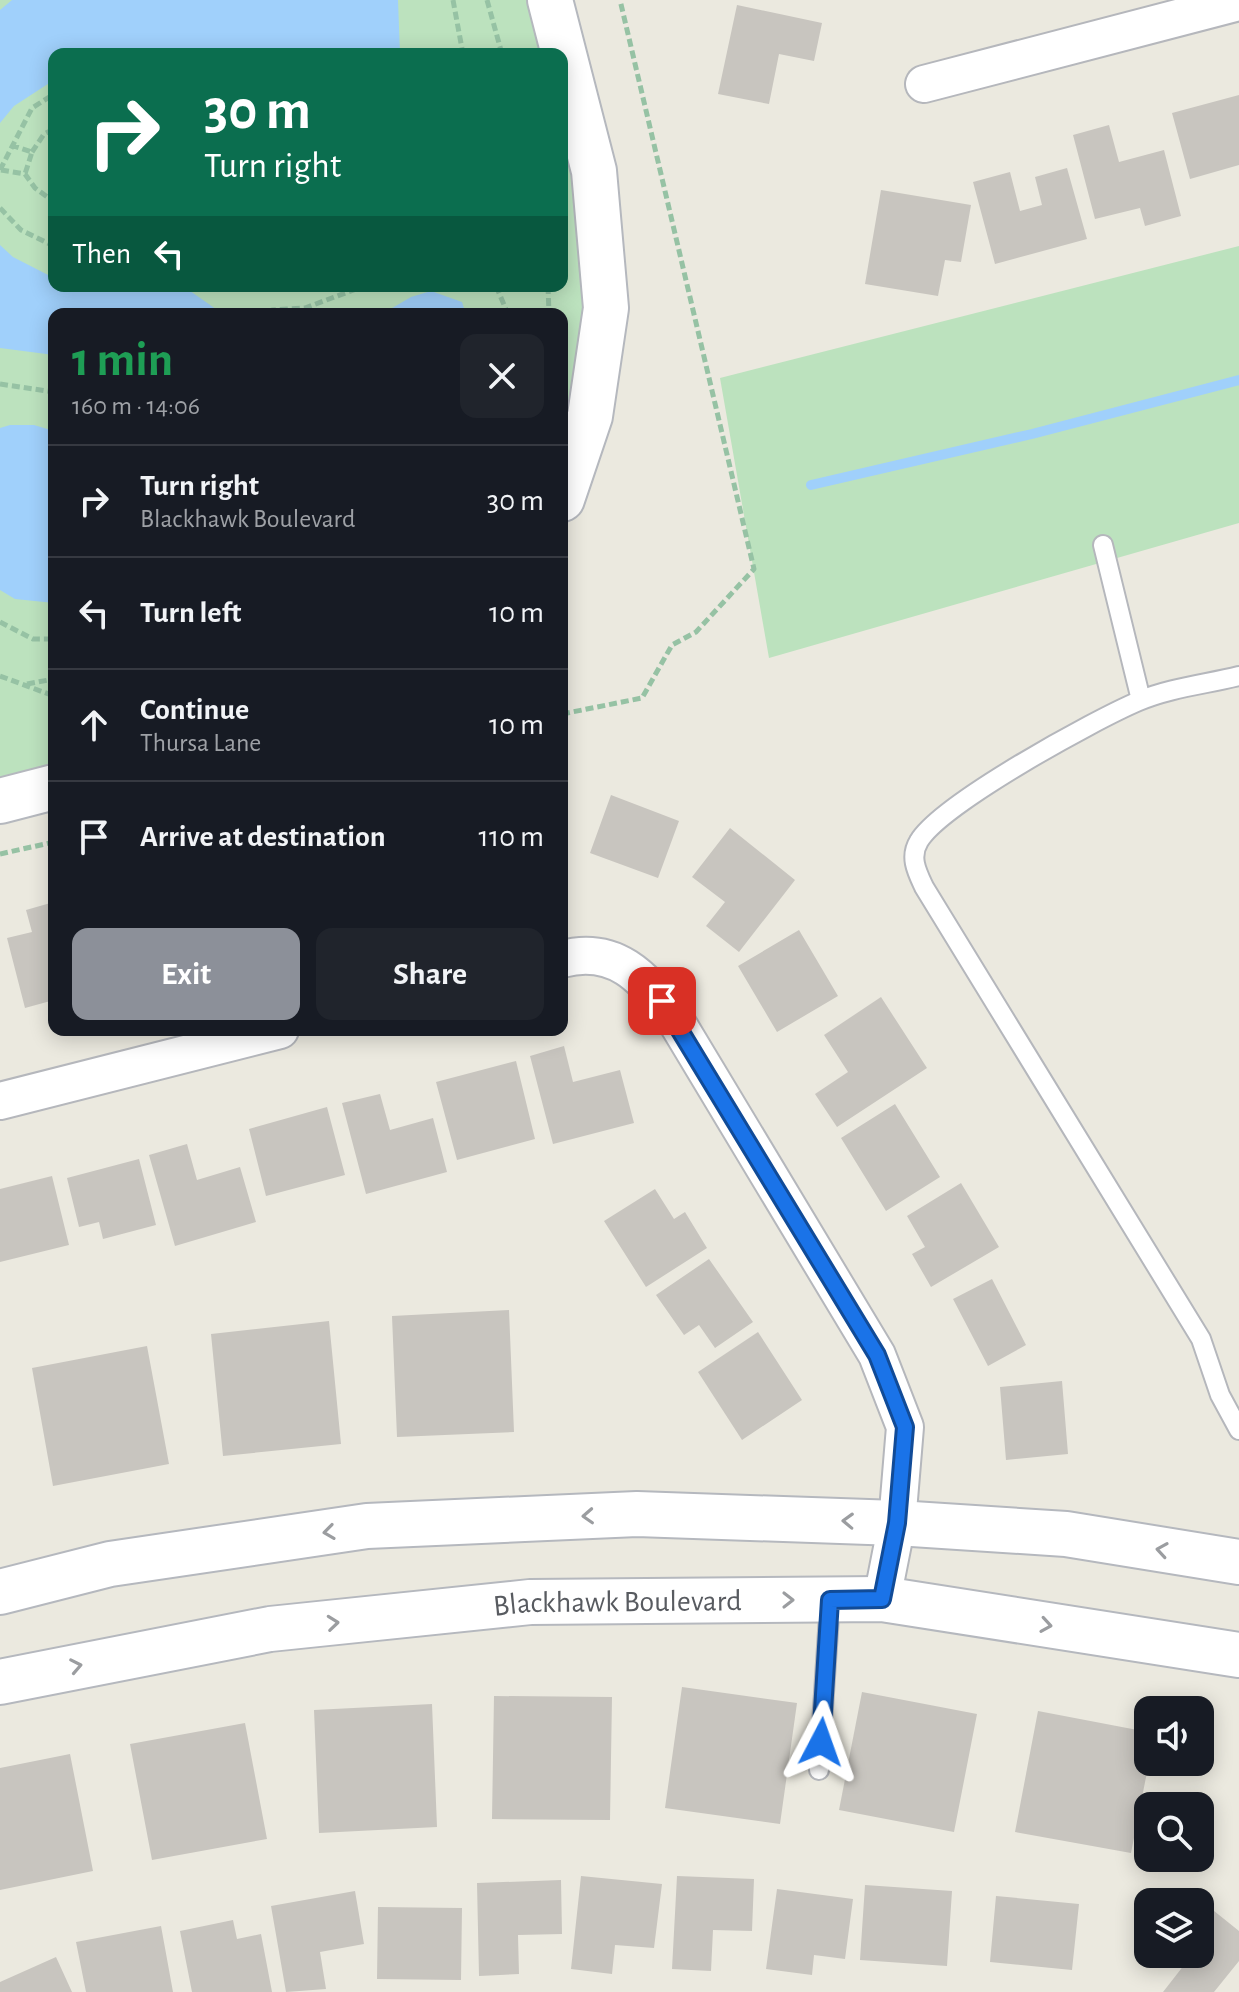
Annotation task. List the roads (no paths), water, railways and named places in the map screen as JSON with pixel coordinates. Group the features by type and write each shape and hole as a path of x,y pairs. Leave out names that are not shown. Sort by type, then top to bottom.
{"main road":[{"path":"550,0 562,48"},
{"path":"568,70 594,171 603,238 606,308 590,416 568,481"},
{"path":"0,801 48,789"},
{"path":"0,1592 110,1564 367,1526 637,1514 897,1523 1066,1534 1239,1562"},
{"name":"Blackhawk Boulevard","path":"0,1682 270,1629 530,1602 882,1599 1239,1655"}],"street":[{"path":"924,84 1239,2"},
{"path":"568,957 615,958 651,986 673,1016 877,1355 905,1427 897,1523 882,1599"},
{"path":"0,1101 256,1036"}],"lane":[{"path":"1103,545 1141,700"},
{"path":"1239,676 1141,700 1083,728 947,813 918,842 914,859 924,887 1201,1339 1220,1395 1239,1430"},
{"path":"819,1770 830,1600"}],"water":[{"path":"12,0 398,0 400,48 48,48 48,84 14,106 0,123 0,10"},
{"path":"0,245 13,257 48,275 48,292 192,292 214,308 48,308 48,354 0,348"},
{"path":"434,292 462,302 464,308 392,308 411,297"},
{"path":"34,425 48,429 48,602 15,599 0,590 0,428"}],"waterway":[{"path":"811,485 1032,434 1239,380"}]}
